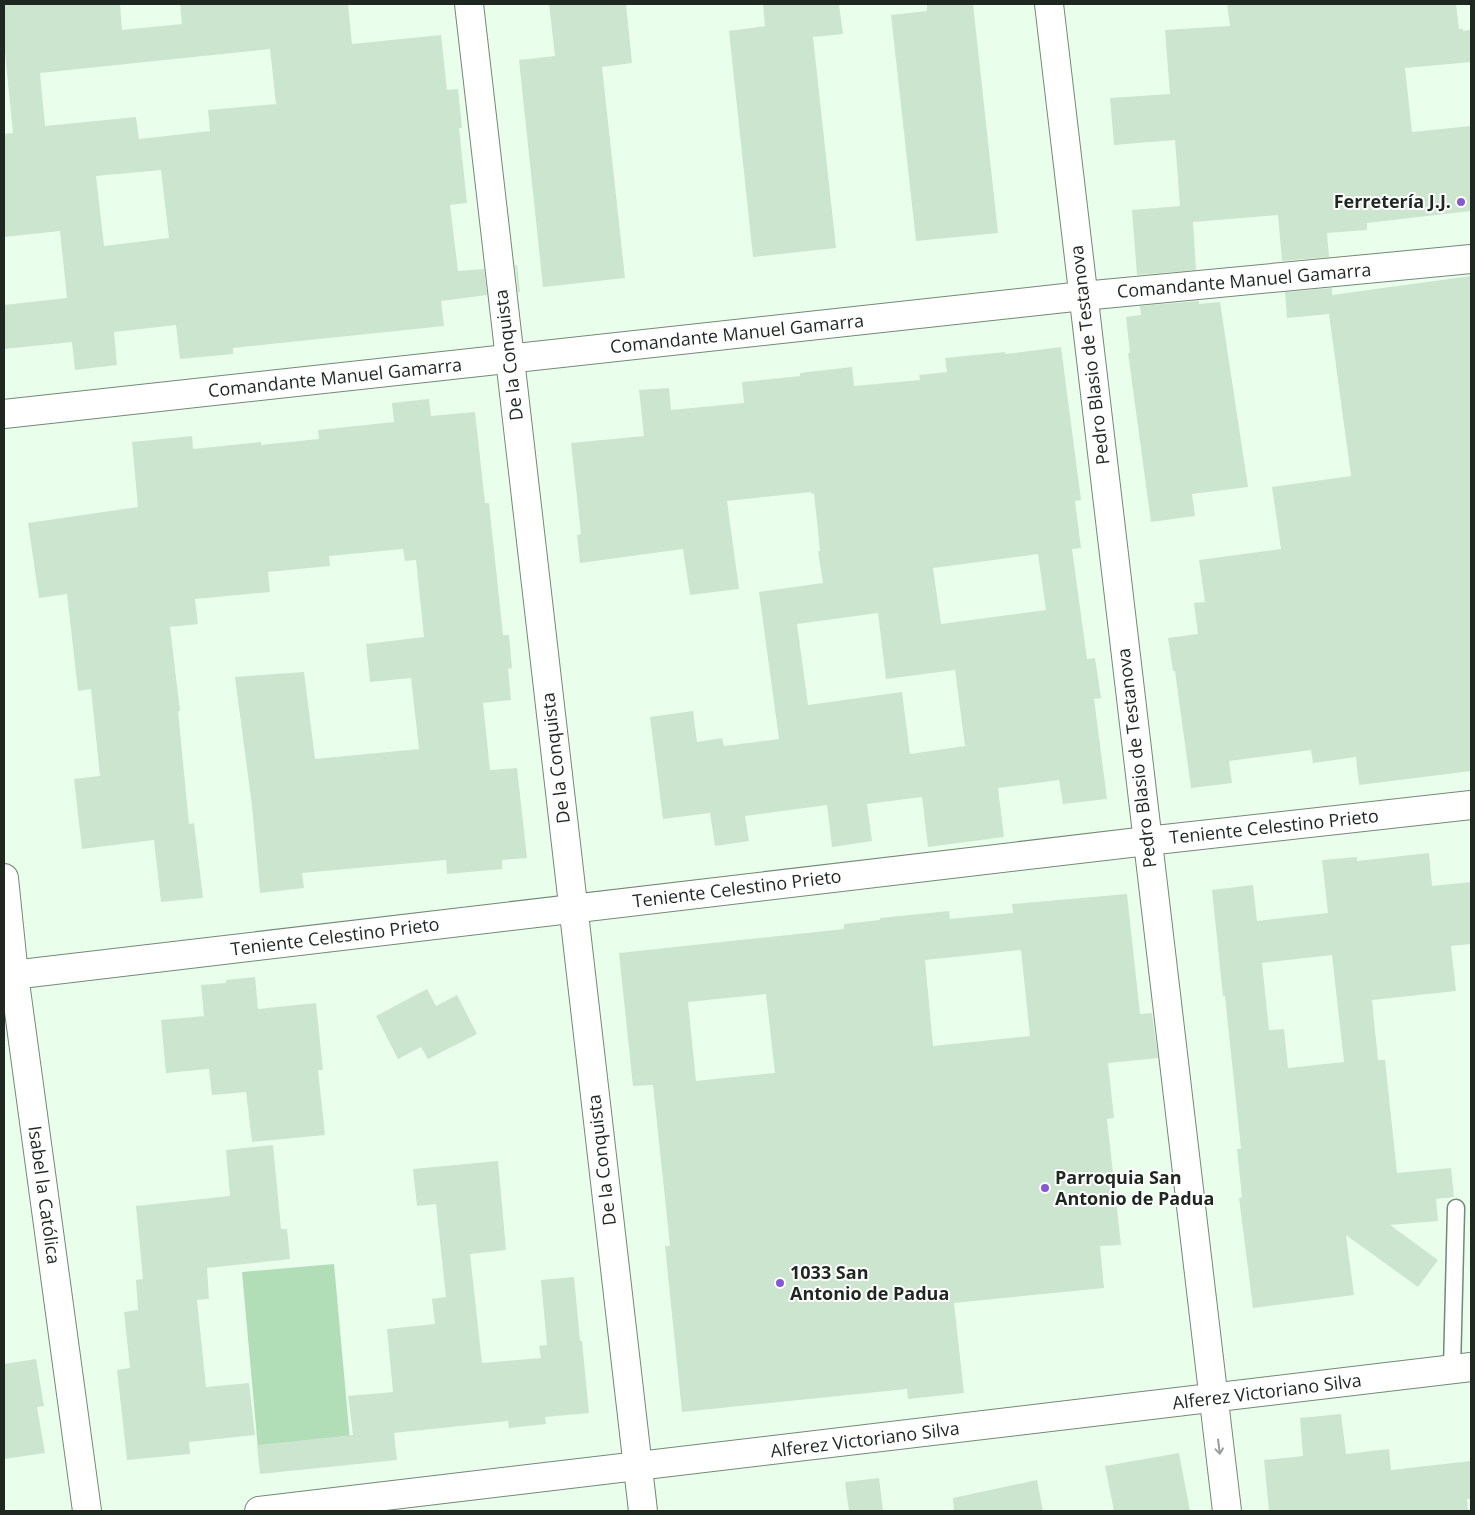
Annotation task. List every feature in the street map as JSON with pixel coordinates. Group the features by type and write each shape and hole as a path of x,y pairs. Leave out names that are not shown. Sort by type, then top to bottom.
{"street":[{"name":"De la Conquista","path":"469,4 643,1511"},
{"name":"Pedro Blasio de Testanova","path":"1049,4 1227,1511"},
{"name":"Comandante Manuel Gamarra","path":"4,414 1083,296 1471,259"},
{"name":"Teniente Celestino Prieto","path":"9,975 1147,841 1471,805"},
{"name":"Isabel la Católica","path":"4,878 9,975 87,1511"},
{"name":"Alferez Victoriano Silva","path":"259,1511 1462,1368"}],"lane":[{"path":"1456,1208 1462,1368"}],"green space":[{"path":"334,1264 351,1451 259,1460 242,1272"}],"building":[{"path":"4,4 120,4 122,30 182,24 180,4 348,4 352,44 441,35 447,90 458,89 462,128 459,128 467,203 450,205 458,271 484,269 487,295 441,301 444,326 233,348 233,354 180,359 176,325 114,332 117,365 75,370 72,342 4,349 4,305 67,298 60,231 4,237 4,134 13,133 4,42","holes":["270,49 276,104 208,110 210,131 139,139 136,117 45,126 40,73","161,170 169,238 104,246 96,176"]},
{"path":"549,4 626,4 632,63 602,67 625,278 543,287 519,60 555,56"},
{"path":"763,4 839,4 843,34 813,37 836,248 753,257 729,31 765,26"},
{"path":"927,4 973,4 998,233 916,241 891,15 927,11"},
{"path":"1227,4 1456,4 1459,29 1463,29 1463,31 1471,30 1471,62 1405,68 1412,132 1471,126 1471,211 1367,223 1367,230 1327,233 1329,257 1282,261 1278,215 1193,222 1196,270 1137,275 1132,210 1180,206 1175,140 1114,145 1110,98 1170,94 1165,30 1230,26"},
{"path":"515,265 517,265 520,292 518,292"},
{"path":"1471,276 1471,771 1359,785 1356,757 1313,763 1311,750 1229,761 1232,783 1191,788 1175,671 1173,671 1168,638 1198,634 1194,603 1205,602 1199,560 1281,549 1272,487 1351,476 1329,314 1287,318 1285,292 1332,288 1332,295"},
{"path":"1199,301 1199,304 1220,302 1248,487 1192,494 1195,516 1151,522 1128,353 1130,353 1126,317 1141,315 1140,306"},
{"path":"1061,347 1081,500 1075,501 1081,548 1072,549 1087,659 1095,658 1101,698 1094,699 1107,799 1063,804 1059,780 998,788 1004,837 928,847 922,797 867,804 872,841 832,847 827,805 745,816 749,841 715,846 710,813 663,819 650,717 693,711 697,742 722,738 724,746 779,739 759,592 823,583 818,551 820,551 814,493 727,501 739,589 690,595 683,549 580,563 577,535 581,534 571,443 644,436 639,390 669,388 671,410 744,403 742,382 800,376 800,373 852,367 854,386 920,380 919,375 947,372 945,358 1005,352 1005,354","holes":["1038,554 1046,610 941,624 933,568","878,613 886,679 955,670 965,746 910,754 902,692 808,705 797,624"]},
{"path":"429,399 431,416 475,412 485,503 489,503 503,635 509,635 512,668 508,669 511,700 483,703 490,770 517,768 527,858 502,860 502,869 447,874 446,860 302,873 304,888 260,893 252,806 235,677 304,672 315,759 419,749 411,678 370,682 366,644 424,637 416,560 405,561 403,549 329,556 330,566 268,572 270,592 195,599 198,624 170,627 180,711 178,711 189,824 194,823 203,898 161,902 154,840 82,849 74,779 100,776 91,689 78,691 67,594 39,598 28,523 138,507 132,442 192,436 193,449 261,442 261,445 319,439 318,430 394,422 392,403"},
{"path":"1429,853 1432,886 1471,882 1471,944 1451,946 1456,991 1372,1000 1378,1060 1385,1060 1397,1173 1451,1168 1454,1197 1436,1199 1438,1221 1390,1225 1438,1260 1418,1287 1346,1235 1354,1295 1253,1308 1239,1198 1242,1197 1237,1149 1241,1149 1212,890 1253,885 1257,921 1328,913 1322,860 1357,857 1357,861","holes":["1332,955 1344,1062 1288,1068 1284,1029 1269,1030 1262,963"]},
{"path":"1127,894 1140,1014 1152,1013 1158,1058 1108,1063 1114,1118 1107,1119 1121,1245 1100,1246 1104,1288 954,1303 964,1393 908,1399 907,1389 682,1412 665,1246 670,1246 653,1085 633,1086 619,953 844,929 844,924 880,920 880,918 949,911 950,919 1013,913 1012,904","holes":["1021,950 1030,1036 933,1046 925,960","766,994 775,1073 696,1081 688,1002"]},
{"path":"255,977 258,1009 316,1003 323,1070 318,1070 325,1135 252,1142 246,1092 212,1095 209,1069 166,1073 161,1020 204,1016 201,985 226,983 226,980"},
{"path":"427,989 436,1006 457,995 477,1034 428,1059 421,1047 398,1059 376,1016"},
{"path":"273,1145 281,1229 287,1229 290,1259 207,1268 209,1299 197,1300 206,1387 249,1383 255,1435 189,1442 190,1454 127,1460 117,1370 130,1368 124,1312 138,1310 136,1280 143,1279 136,1206 230,1196 226,1150"},
{"path":"498,1161 506,1250 470,1254 482,1363 541,1358 539,1346 547,1345 541,1280 574,1277 589,1413 545,1417 546,1424 509,1428 508,1421 394,1433 397,1460 260,1474 257,1445 353,1435 348,1396 393,1392 387,1329 435,1324 432,1299 446,1297 436,1204 417,1206 413,1169"},
{"path":"36,1359 44,1406 37,1407 45,1453 4,1459 4,1364"},
{"path":"1341,1414 1346,1454 1389,1449 1391,1470 1471,1461 1471,1499 1467,1499 1468,1511 1269,1511 1264,1460 1303,1456 1300,1418"},
{"path":"1179,1453 1190,1511 1114,1511 1105,1466"},
{"path":"879,1478 883,1511 849,1511 845,1482"},
{"path":"1037,1480 1043,1511 954,1511 953,1498"}],"place":[{"name":"Ferretería J.J.","path":"1461,202"},
{"name":"Parroquia San Antonio de Padua","path":"1045,1188"},
{"name":"1033 San Antonio de Padua","path":"780,1283"}]}
